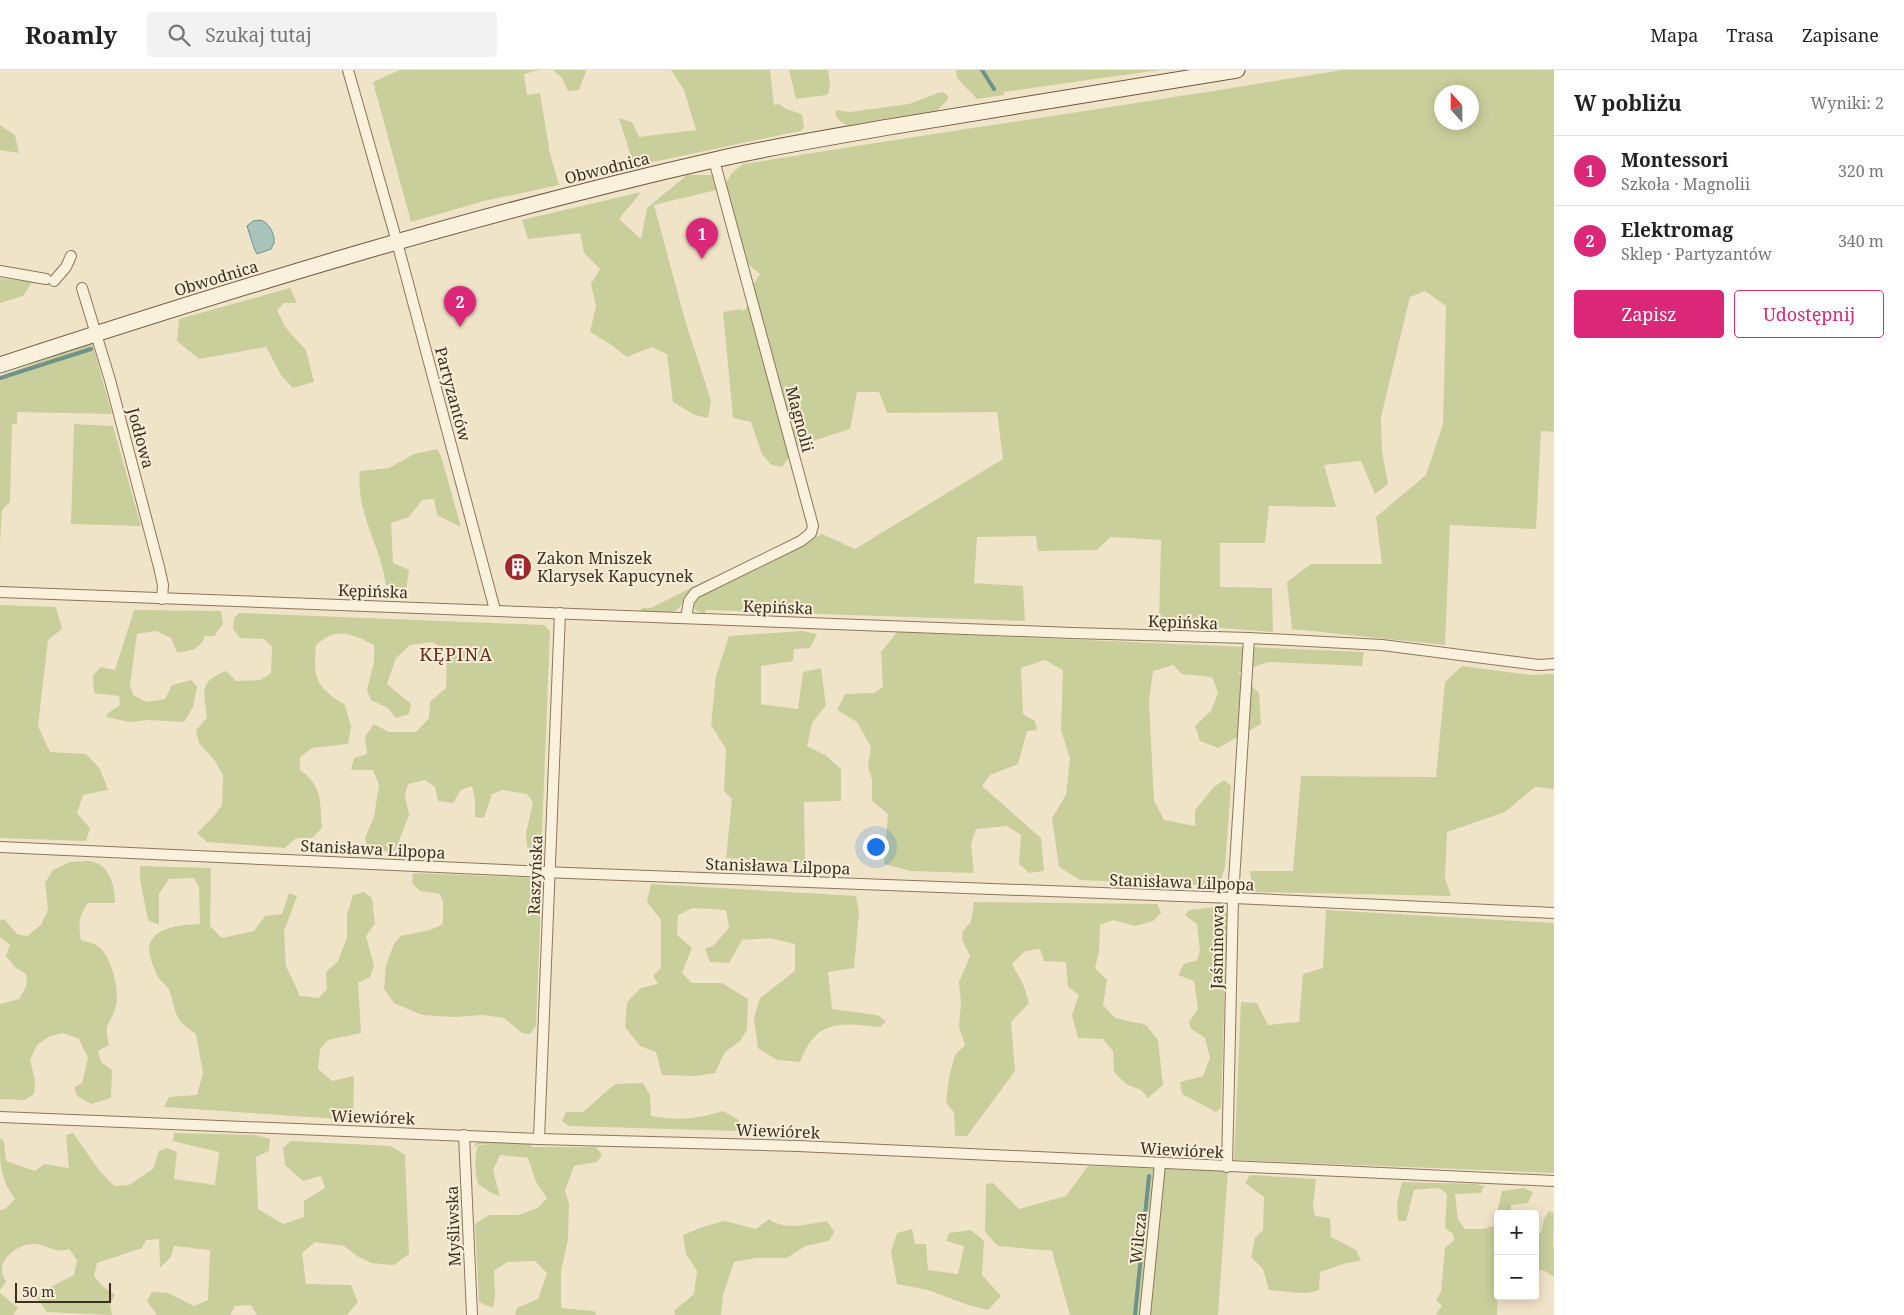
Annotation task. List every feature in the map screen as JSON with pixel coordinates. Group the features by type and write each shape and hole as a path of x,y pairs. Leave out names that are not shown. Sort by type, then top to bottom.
{"main road":[{"name":"Obwodnica","path":"0,365 244,287 397,242 502,212 714,160 938,119 1237,70"}],"street":[{"name":"Partyzantów","path":"348,70 397,242 495,610"},
{"name":"Magnolii","path":"686,618 689,601 695,593 801,541 811,533 813,526 714,160"},
{"path":"0,271 50,280 66,268 72,256"},
{"name":"Jodłowa","path":"82,288 97,334 159,567 162,599"},
{"name":"Kępińska","path":"0,592 1072,634 1249,638 1382,645 1538,665 1554,664"},
{"name":"Raszyńska","path":"539,1139 560,613"},
{"name":"Jaśminowa","path":"1227,1167 1233,898 1249,638"},
{"name":"Stanisława Lilpopa","path":"0,847 550,872 1233,898 1554,913"},
{"name":"Wiewiórek","path":"0,1116 539,1139 798,1146 1554,1181"},
{"name":"Myśliwska","path":"464,1135 472,1315"},
{"name":"Wilcza","path":"1145,1315 1160,1164"}],"green space":[{"path":"400,70 539,70 524,74 527,95 540,93 550,154 559,185 484,201 411,222 373,82"},
{"path":"553,70 586,71 579,90 568,91 562,78"},
{"path":"671,70 770,70 774,105 779,104 786,109 802,114 804,128 800,131 634,166 619,118 632,122 639,137 696,130 684,90"},
{"path":"789,70 828,70 829,92 827,95 796,99"},
{"path":"956,70 1159,70 1004,92 1004,95 977,99 957,78"},
{"path":"1342,70 1554,70 1554,432 1541,431 1536,529 1450,525 1445,645 1292,629 1287,582 1311,564 1382,564 1376,517 1426,475 1443,424 1446,306 1425,291 1410,297 1381,417 1382,451 1388,484 1375,494 1361,461 1324,465 1336,507 1269,506 1265,543 1220,543 1220,587 1272,588 1273,632 1159,623 1161,540 1110,537 1097,550 1038,551 1036,536 977,537 974,583 1023,586 1025,621 706,610 705,614 695,610 694,601 703,593 704,595 822,534 855,549 1003,459 997,412 887,413 879,392 857,392 850,429 797,446 792,428 798,424 796,414 788,413 752,286 760,274 750,266 745,258 725,184 732,173 743,164"},
{"path":"943,92 948,96 948,99 937,111 850,126 841,122 835,114 837,110 850,112 909,104"},
{"path":"0,125 15,135 19,153 0,150"},
{"path":"687,175 712,175 716,190 654,205 685,320 711,401 708,418 695,415 673,402 667,354 652,347 627,357 590,332 596,306 591,284 600,269 584,253 580,233 528,239 522,220 641,192 619,219 641,239 647,208"},
{"path":"0,278 32,282 23,296 0,303"},
{"path":"290,288 297,303 284,303 277,310 285,327 306,350 314,382 293,388 281,375 266,347 199,359 177,341 179,319"},
{"path":"748,306 790,456 782,467 771,465 762,454 751,422 733,418 723,312 740,309 743,311"},
{"path":"92,342 112,414 17,412 17,424 12,424 10,502 2,510 0,544 0,376"},
{"path":"74,424 113,426 141,526 71,524"},
{"path":"437,449 441,456 461,527 437,515 434,499 422,500 409,517 391,523 393,563 409,570 406,592 386,585 361,500 359,486 360,471 389,468 414,454"},
{"path":"709,579 710,582 690,592 674,612 640,611 642,608 651,608"},
{"path":"0,605 56,607 62,629 48,640 38,726 50,752 86,754 100,769 108,790 83,795 77,813 90,828 86,841 0,838"},
{"path":"134,610 221,611 223,624 214,636 205,636 198,647 190,650 177,652 171,638 156,631 137,634 130,685 133,695 146,702 165,699 172,685 191,680 197,687 193,707 184,722 149,720 130,722 106,717 108,713 120,705 119,696 94,693 93,675 101,667 115,670"},
{"path":"239,613 544,625 550,631 542,833 537,850 527,847 526,833 533,802 527,794 502,790 492,794 484,818 475,817 475,799 472,786 461,790 453,803 438,801 435,787 425,780 408,784 405,796 409,815 395,851 381,851 367,847 365,838 374,817 379,785 373,770 351,770 354,758 367,754 365,737 374,724 389,732 416,732 429,718 430,702 446,688 447,651 432,642 410,645 396,658 387,684 411,704 409,714 396,718 388,708 371,700 367,690 374,662 374,645 352,635 345,634 331,635 316,645 315,666 318,681 322,687 345,705 351,727 348,744 312,748 300,757 300,770 313,782 317,789 322,828 312,838 296,838 285,848 207,842 197,833 222,805 223,775 215,761 199,743 196,730 207,718 205,689 211,679 226,671 236,681 261,680 271,673 272,647 264,639 240,638 233,629 234,618"},
{"path":"802,631 817,634 810,648 794,649 793,661 761,666 761,704 798,709 803,672 821,668 826,705 812,723 807,746 825,755 841,769 841,801 804,802 805,863 726,858 732,799 724,791 726,749 711,725 716,676 729,636"},
{"path":"897,632 1364,652 1362,666 1268,662 1238,673 1259,693 1261,724 1218,748 1200,741 1195,726 1211,711 1218,693 1212,677 1182,674 1173,665 1153,671 1149,701 1154,801 1164,820 1195,826 1195,810 1214,787 1224,780 1231,786 1225,867 1219,886 1080,880 1059,867 1052,818 1066,795 1070,759 1061,730 1063,670 1045,660 1021,668 1023,714 1035,721 1037,730 1027,731 1018,764 990,775 982,786 1041,838 1044,871 1029,873 1019,864 1021,835 1007,826 976,829 971,844 974,873 911,871 884,864 888,814 872,801 872,780 868,766 871,747 857,722 837,710 845,694 874,693 883,687 881,652"},
{"path":"1462,666 1529,675 1554,674 1554,789 1535,787 1505,812 1447,832 1445,879 1451,896 1253,892 1250,871 1293,871 1301,776 1436,777 1445,682"},
{"path":"89,861 100,865 108,873 114,891 115,903 88,903 81,916 80,925 81,940 95,944 104,952 116,985 117,1002 107,1028 109,1045 98,1051 101,1062 112,1070 111,1098 91,1104 77,1096 74,1087 82,1083 88,1058 79,1039 63,1033 50,1036 37,1045 30,1060 35,1080 34,1094 25,1100 0,1099 0,1004 19,999 27,985 26,974 15,967 6,956 10,945 0,937 0,920 4,919 17,934 27,936 41,925 48,910 45,883 53,870 70,862"},
{"path":"140,866 211,868 210,926 222,938 254,931 265,916 282,914 289,893 297,896 284,931 286,966 300,996 319,998 327,989 326,972 338,961 347,937 347,915 353,895 364,892 372,898 375,924 366,936 374,966 370,977 358,983 361,1033 328,1040 320,1049 318,1069 332,1081 354,1076 353,1120 164,1107 169,1097 197,1095 203,1073 196,1034 179,1019 169,990 158,977 149,949 151,941 161,931 177,926 200,924 199,887 194,878 169,879 159,894 159,925 148,920 140,879"},
{"path":"413,873 542,878 536,1026 530,1034 522,1033 504,1018 483,1015 455,1017 422,1015 394,1003 384,989 386,965 394,944 401,936 430,930 443,924 443,902 440,894 420,891 412,883"},
{"path":"651,884 856,896 859,913 854,968 828,972 832,1009 877,1015 886,1021 880,1027 852,1024 825,1029 809,1043 800,1062 777,1060 758,1048 754,1018 760,998 795,971 795,944 770,938 742,940 729,963 710,962 705,949 714,945 729,928 726,910 693,908 678,915 677,935 692,948 682,973 692,983 722,983 748,999 747,1030 739,1042 725,1052 715,1073 696,1076 662,1075 656,1052 640,1046 625,1027 627,1002 641,988 658,984 653,976 661,968 661,920 647,902"},
{"path":"974,902 1157,904 1161,913 1153,921 1135,926 1113,920 1100,925 1099,952 1095,968 1107,980 1103,1005 1115,1018 1146,1025 1158,1040 1163,1085 1148,1098 1141,1090 1126,1084 1114,1072 1113,1051 1103,1039 1078,1038 1072,1015 1079,995 1068,987 1066,962 1044,961 1040,949 1025,951 1012,964 1023,984 1029,1003 1011,1022 1015,1071 967,1136 955,1136 954,1112 946,1103 949,1078 955,1055 965,1045 959,1027 961,1003 959,982 970,956 962,940 963,931 971,922"},
{"path":"1225,906 1227,916 1221,1108 1216,1112 1182,1094 1180,1082 1203,1076 1210,1058 1205,1038 1191,1029 1189,1022 1198,1009 1194,981 1178,975 1184,964 1197,960 1200,951 1197,924 1185,915 1189,910"},
{"path":"1326,910 1554,923 1554,1173 1234,1160 1241,1002 1257,1003 1268,1025 1299,1022 1303,974 1323,968"},
{"path":"643,1083 650,1095 651,1116 687,1118 723,1111 739,1120 737,1131 569,1126 562,1121 566,1112 583,1112 615,1084"},
{"path":"73,1133 99,1170 114,1186 129,1185 153,1169 159,1151 167,1148 177,1152 174,1179 215,1185 219,1152 173,1141 174,1133 256,1135 270,1139 269,1151 256,1157 258,1209 283,1224 304,1217 304,1201 325,1188 321,1176 303,1181 285,1165 283,1148 291,1141 391,1146 405,1155 409,1254 394,1265 371,1263 357,1256 344,1246 315,1242 302,1253 306,1284 351,1285 358,1302 347,1315 257,1315 251,1305 235,1306 230,1315 157,1315 147,1301 152,1292 168,1293 194,1306 208,1300 210,1250 174,1246 171,1257 160,1268 159,1239 146,1240 142,1248 97,1263 94,1276 101,1285 115,1295 110,1304 112,1315 47,1312 37,1298 41,1292 74,1275 77,1260 69,1249 55,1250 35,1244 18,1248 5,1260 2,1271 6,1282 0,1290 0,1210 5,1209 15,1199 6,1184 2,1171 0,1138 4,1141 6,1161 35,1171 44,1164 69,1168 66,1135"},
{"path":"477,1141 530,1143 532,1147 596,1147 602,1155 597,1162 574,1166 565,1191 569,1204 568,1240 561,1271 561,1308 594,1311 597,1315 515,1315 517,1308 538,1299 547,1273 535,1261 507,1262 494,1271 495,1295 493,1308 479,1302 475,1224 489,1215 518,1215 538,1208 547,1198 536,1182 528,1158 500,1155 493,1170 500,1196 493,1194 478,1184 475,1164 478,1145 491,1145 478,1144 473,1149"},
{"path":"1088,1166 1228,1171 1218,1315 1070,1315 1052,1251 998,1246 985,1232 986,1184 993,1183 1019,1209 1066,1196"},
{"path":"1250,1175 1316,1179 1313,1206 1315,1216 1330,1218 1331,1237 1356,1250 1361,1261 1346,1263 1320,1272 1319,1290 1313,1292 1301,1293 1269,1290 1263,1269 1251,1257 1255,1238 1263,1230 1264,1197 1245,1183"},
{"path":"1402,1182 1476,1184 1484,1186 1481,1193 1455,1194 1458,1219 1465,1229 1483,1229 1494,1226 1494,1300 1497,1300 1497,1315 1436,1315 1442,1306 1436,1300 1441,1292 1445,1248 1454,1240 1453,1234 1445,1228 1447,1194 1439,1188 1414,1190 1406,1221 1398,1221 1397,1203"},
{"path":"1524,1188 1533,1192 1528,1203 1511,1205 1511,1210 1498,1210 1502,1191"},
{"path":"1549,1211 1554,1213 1554,1277 1545,1271 1539,1270 1539,1233 1541,1233 1544,1219"},
{"path":"769,1219 775,1223 789,1226 827,1221 834,1232 829,1241 805,1246 787,1258 757,1258 734,1262 723,1295 721,1315 675,1315 674,1311 694,1294 697,1271 686,1254 683,1235 725,1221 756,1229"},
{"path":"912,1229 915,1244 926,1244 928,1270 958,1274 964,1246 946,1241 949,1233 971,1230 984,1241 982,1275 1001,1296 988,1310 968,1305 928,1290 897,1284 891,1252 897,1233"},
{"path":"0,1293 18,1308 13,1315 0,1315"}],"water":[{"path":"260,220 271,229 274,243 271,249 257,254 247,226 253,221"}],"waterway":[{"path":"982,70 994,89"},
{"path":"0,378 91,349"},
{"path":"1135,1315 1149,1176"}],"place":[{"name":"Montessori","path":"702,259"},
{"name":"Elektromag","path":"460,327"},
{"name":"Zakon Mniszek Klarysek Kapucynek","path":"518,567"}],"district":[{"name":"KĘPINA","path":"456,654"}]}
